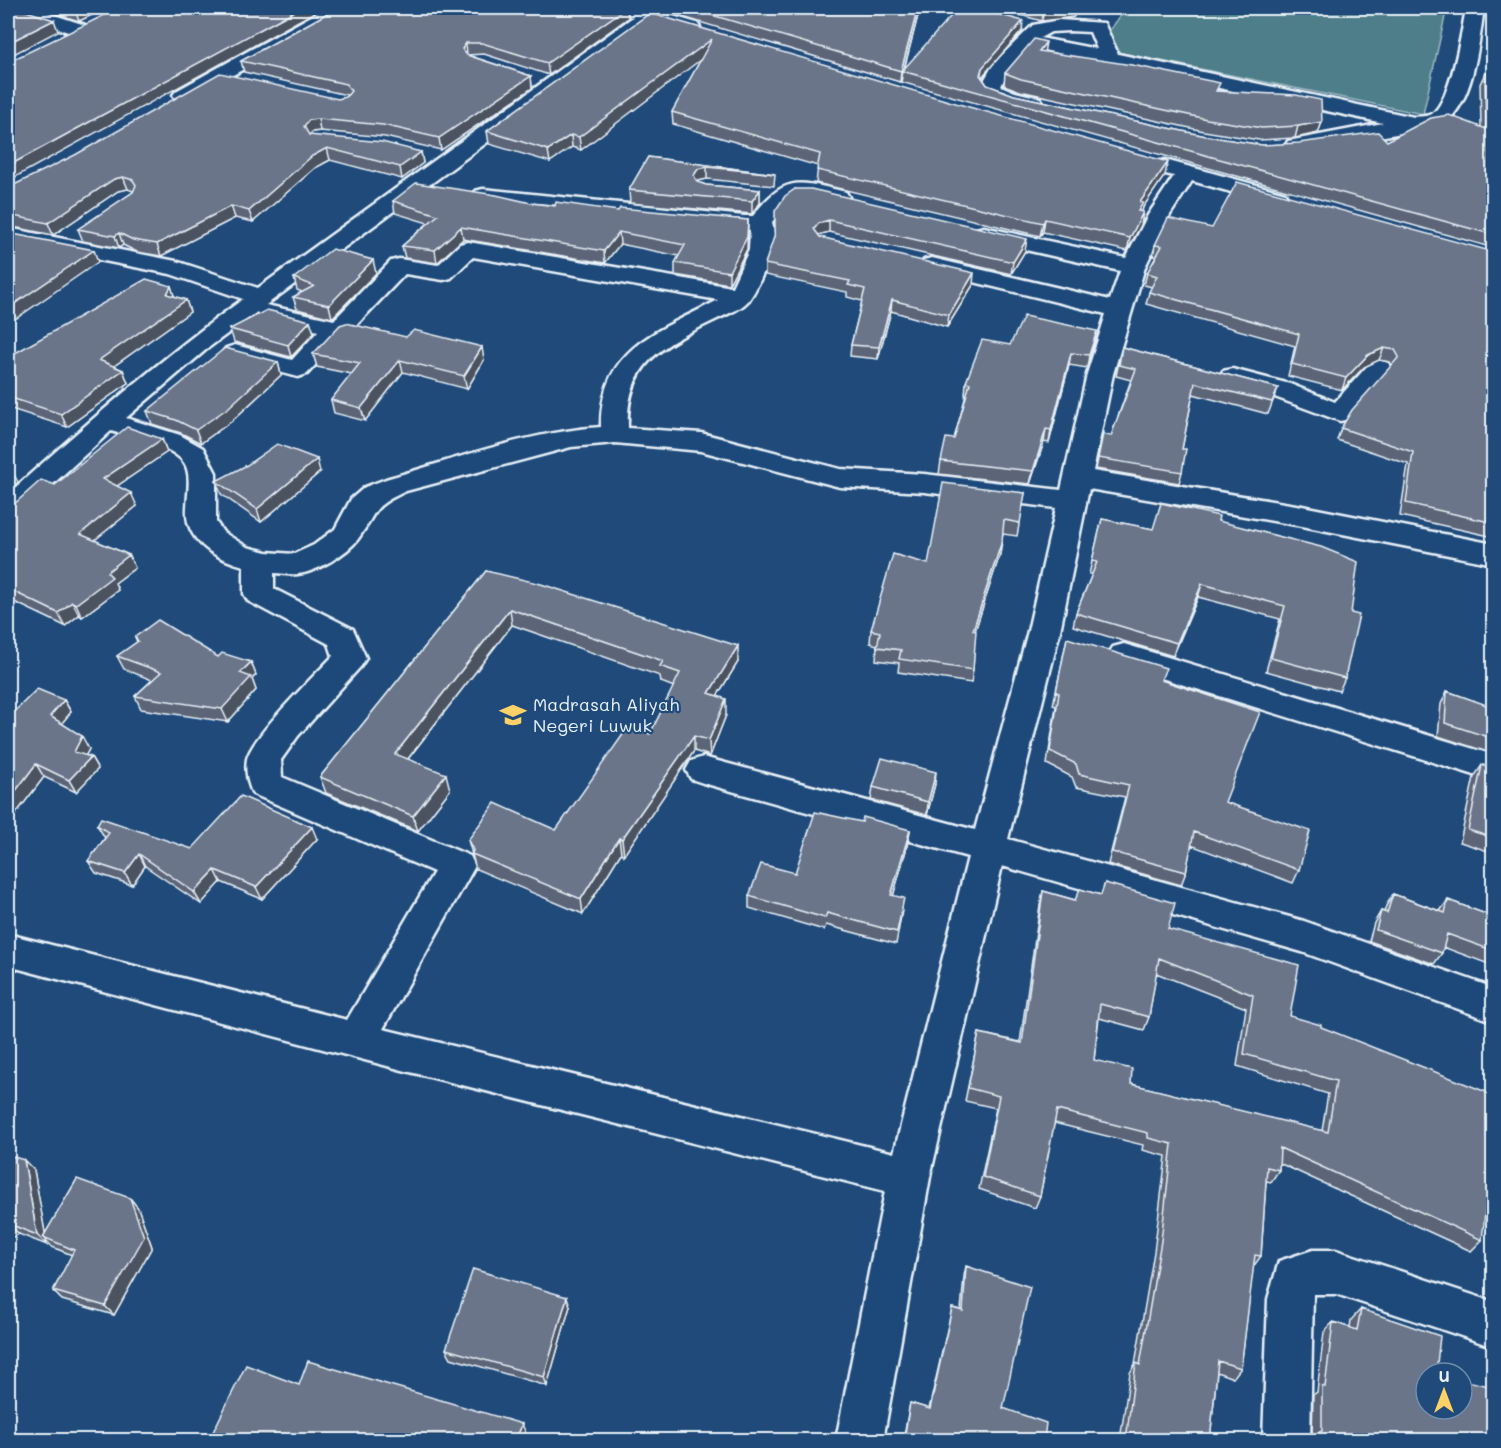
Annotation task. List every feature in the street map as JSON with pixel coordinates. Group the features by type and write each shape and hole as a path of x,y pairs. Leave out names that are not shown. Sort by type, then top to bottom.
{"street":[{"path":"16,8 78,30"},
{"path":"163,107 339,8"},
{"path":"624,8 652,11 715,35"},
{"path":"1097,27 1111,8"},
{"path":"1278,147 1295,146 1437,120 1451,105 1477,46 1475,8"},
{"path":"8,509 106,421 199,343 413,186 437,158 539,81 652,11"},
{"path":"58,40 97,21"},
{"path":"1058,108 1000,94 993,90 992,80 1031,31 1097,27"},
{"path":"1097,27 1110,58"},
{"path":"1031,31 1110,58 1414,123"},
{"path":"219,75 252,82"},
{"path":"1142,160 1299,203"},
{"path":"860,1440 909,1177 988,849 1056,635 1075,489 1100,374 1120,349 1120,310 1133,267 1159,215 1187,173"},
{"path":"413,186 596,209 760,222"},
{"path":"615,435 615,405 618,388 629,370 646,351 672,330 714,311 739,296 762,250 764,237 760,222 769,195 804,190 862,202"},
{"path":"58,244 88,224"},
{"path":"961,228 1133,267"},
{"path":"8,235 176,268 253,302 339,329 399,266 443,273 468,249 739,296"},
{"path":"910,260 1120,310"},
{"path":"199,343 298,369 335,328"},
{"path":"1213,372 1281,390 1340,413 1379,368"},
{"path":"106,421 170,441 193,454 202,473 202,522 212,539 237,554 259,560 298,564 324,552 346,535 361,506 375,494 396,485 571,438 615,435 701,442 840,478 1075,489 1302,516 1494,554"},
{"path":"259,560 259,594 342,637 350,658 286,727 264,758 265,785 457,866 356,1040"},
{"path":"1100,648 1494,768"},
{"path":"702,770 1304,937 1494,1005"},
{"path":"8,950 356,1040 909,1177"},
{"path":"1286,1440 1290,1299 1295,1277 1312,1272 1336,1272 1494,1325"}],"green space":[{"path":"1126,8 1447,8 1423,114 1097,48"}],"building":[{"path":"8,8 17,8 54,20 8,43"},
{"path":"119,8 300,8 8,166 8,62"},
{"path":"337,8 626,8 547,63 482,43 466,43 462,49 467,55 531,76 439,138 383,125 318,119 309,120 304,126 309,135 382,142 421,152 400,167 327,148 312,156 249,211 231,206 157,244 133,240 119,233 115,236 78,229 133,192 136,185 133,180 123,177 114,179 48,223 8,215 8,187 75,155 220,73 338,99 346,97 351,91 346,84 241,61"},
{"path":"688,8 918,8 901,71"},
{"path":"958,8 975,8 1023,21 982,68 980,75 987,85 1014,95 1206,136 1262,145 1299,143 1378,132 1387,141 1431,118 1449,115 1486,129 1485,73 1494,74 1494,235 902,71"},
{"path":"650,13 969,107 1168,162 1140,202 1143,203 1138,211 1143,212 1130,238 1045,219 1043,223 817,170 820,154 672,112 712,39 579,137 571,135 548,150 487,131"},
{"path":"1034,39 1046,42 1039,51 1132,65 1220,83 1216,91 1296,95 1321,100 1322,122 1262,128 1207,119 1021,79 1005,73"},
{"path":"648,157 775,174 707,167 698,169 694,175 697,182 706,185 760,190 752,201 629,190"},
{"path":"1237,182 1494,252 1494,523 1406,503 1413,452 1341,428 1352,410 1399,357 1395,350 1384,348 1368,355 1346,378 1292,364 1299,334 1149,292 1157,276 1147,273 1162,246 1155,245 1168,218 1212,228"},
{"path":"416,183 555,206 556,202 618,211 620,208 748,220 747,237 729,272 675,263 685,245 619,232 604,251 461,227 435,250 402,246 438,215 393,201"},
{"path":"795,189 811,189 1027,239 1013,262 829,220 819,223 814,229 820,237 974,273 949,315 892,300 879,347 851,345 865,289 848,285 850,281 765,264 775,234 775,211 785,196"},
{"path":"8,233 94,250 8,308"},
{"path":"332,249 373,260 329,305 293,297 314,286 294,278"},
{"path":"146,279 171,286 167,294 186,300 99,360 123,370 61,414 8,397 8,357"},
{"path":"267,310 310,321 288,345 230,329"},
{"path":"1024,316 1097,331 1089,355 1071,353 1051,430 1046,429 1033,471 941,461 946,438 954,439 970,383 966,382 982,340 1010,345"},
{"path":"346,323 406,337 414,330 482,347 464,376 400,360 361,408 331,400 360,363 313,354 340,325"},
{"path":"1122,347 1278,388 1272,402 1195,383 1182,449 1186,449 1182,472 1098,458 1103,434 1111,436 1136,369 1119,365"},
{"path":"225,348 278,362 228,408 196,430 176,420 147,411"},
{"path":"127,427 162,439 103,479 131,493 80,534 129,555 107,572 112,577 76,604 72,602 58,613 8,589 8,506 13,505 41,480 55,485"},
{"path":"277,444 317,459 257,509 216,481 247,465"},
{"path":"943,483 1025,493 1020,523 1004,520 1002,541 973,630 976,631 973,670 899,659 901,650 877,647 880,632 871,630 893,554 928,564"},
{"path":"1161,503 1219,516 1218,521 1321,547 1358,562 1351,613 1359,615 1345,678 1271,658 1285,606 1202,584 1177,643 1076,613 1097,562 1092,561 1102,519 1153,529"},
{"path":"486,571 541,584 738,646 709,693 726,699 709,740 694,736 622,839 619,838 581,899 472,854 473,850 468,840 495,803 556,830 629,726 650,734 680,673 660,666 663,661 510,609 395,754 446,774 413,816 320,777"},
{"path":"158,620 218,657 222,653 251,662 240,673 251,677 222,709 135,696 161,672 117,656 138,641 135,637"},
{"path":"1067,638 1166,668 1161,680 1260,712 1225,802 1310,831 1299,870 1194,832 1186,872 1112,852 1129,785 1079,774 1076,764 1050,751 1059,693 1056,692"},
{"path":"37,689 64,700 50,716 82,736 74,752 91,757 69,780 36,764 8,801 8,718"},
{"path":"1447,691 1489,706 1489,704 1494,705 1494,739 1445,723"},
{"path":"882,758 936,772 928,802 873,787"},
{"path":"1482,765 1494,768 1494,838 1468,830"},
{"path":"241,796 312,827 256,887 215,870 194,892 139,854 125,873 88,861 109,833 97,825 101,818 192,849"},
{"path":"815,812 862,822 863,817 910,830 891,895 904,898 897,932 827,913 825,918 749,896 761,864 795,873"},
{"path":"1105,883 1175,903 1168,929 1299,965 1290,1016 1321,1025 1321,1027 1494,1095 1494,1132 1482,1240 1280,1148 1279,1170 1267,1167 1261,1256 1255,1255 1241,1368 1218,1361 1210,1440 1126,1440 1136,1363 1140,1365 1161,1241 1172,1144 1148,1138 1148,1133 1057,1110 1040,1196 983,1177 999,1096 968,1088 979,1033 1022,1043 1043,891 1075,900 1080,889 1101,895","holes":["1159,958 1253,995 1244,1054 1336,1081 1328,1132 1131,1084 1132,1069 1094,1060 1100,1004 1149,1017"]},
{"path":"1393,894 1445,913 1448,900 1494,917 1494,951 1447,934 1442,953 1376,930 1381,911 1387,913"},
{"path":"8,1155 24,1160 37,1235 8,1225"},
{"path":"77,1179 130,1198 144,1237 105,1306 53,1291 74,1250 43,1237"},
{"path":"966,1266 1030,1287 1003,1408 1046,1423 1044,1440 904,1440 910,1403 930,1409 952,1308 963,1311"},
{"path":"473,1269 567,1297 544,1377 446,1349"},
{"path":"1361,1309 1440,1336 1437,1361 1414,1361 1414,1421 1474,1421 1474,1383 1494,1387 1494,1440 1316,1440 1317,1433 1322,1431 1322,1386 1325,1387 1333,1322 1357,1330"},
{"path":"308,1361 522,1424 516,1440 209,1440 246,1365 299,1385"}],"place":[{"name":"Madrasah Aliyah Negeri Luwuk","path":"513,715"}]}
